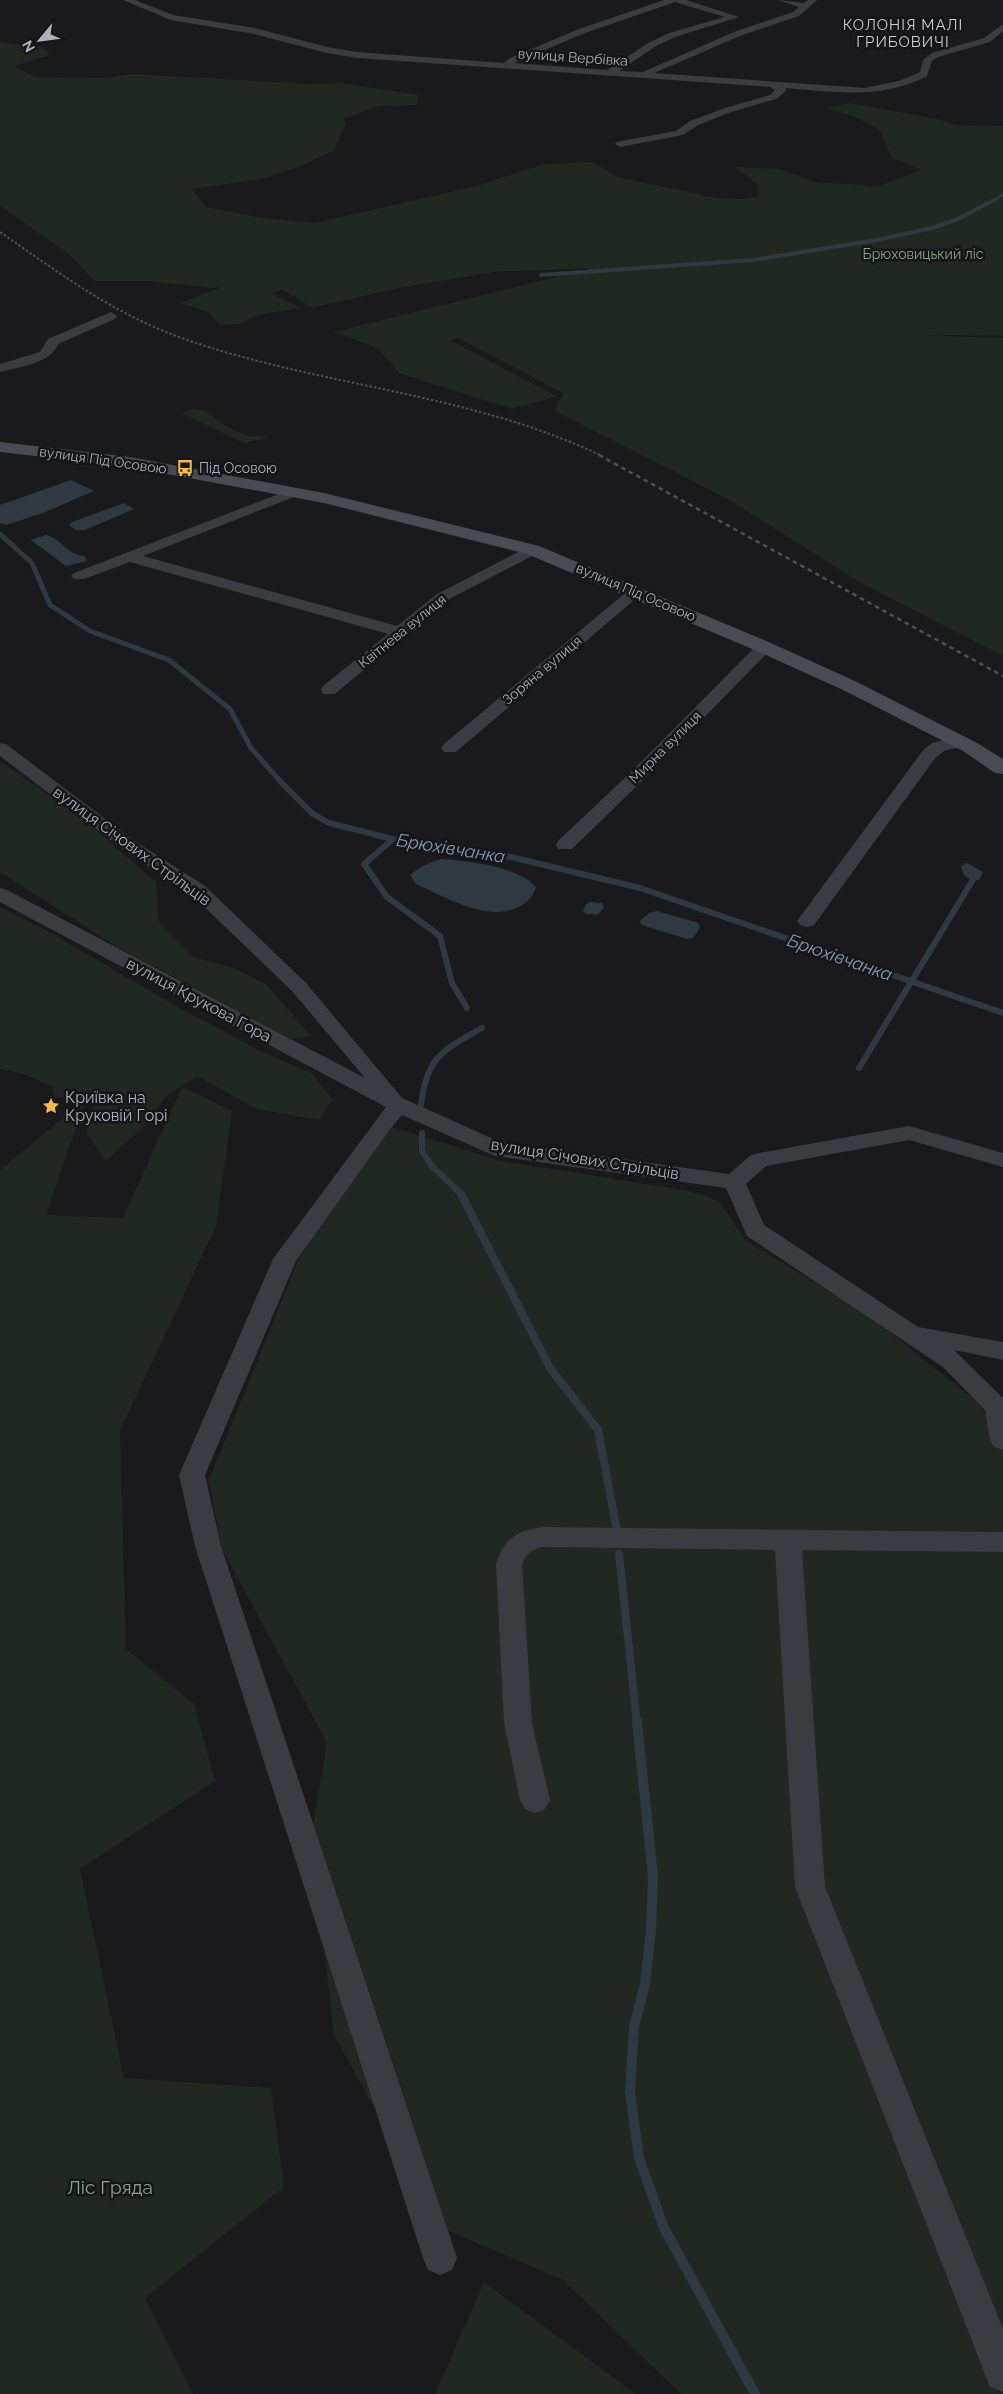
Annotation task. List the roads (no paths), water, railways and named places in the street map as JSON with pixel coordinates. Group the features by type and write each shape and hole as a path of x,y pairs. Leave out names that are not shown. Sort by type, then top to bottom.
{"street":[{"name":"вулиця Вербівка","path":"127,0 171,17 255,31 327,50 378,57 864,91 892,86 924,74 928,60 935,55 987,40 1003,27"},
{"path":"504,66 513,60 582,31 672,0"},
{"path":"677,0 762,24"},
{"path":"782,0 810,3"},
{"path":"642,76 762,24 796,14 810,3"},
{"path":"609,73 653,44 672,35 733,17"},
{"path":"620,144 679,133 694,123 728,110 773,97 782,90 771,84"},
{"path":"0,368 44,355 49,351 52,342 111,316"},
{"name":"вулиця Під Осовою","path":"0,447 130,462 294,492 533,550 636,592 850,686 960,741 1003,768"},
{"path":"79,576 294,492"},
{"name":"Квітнева вулиця","path":"329,690 442,597 533,550"},
{"path":"130,557 398,632"},
{"name":"Зоряна вулиця","path":"450,748 636,592"},
{"name":"Мирна вулиця","path":"565,845 637,776 764,647"},
{"path":"807,921 930,753 938,747 960,741"},
{"name":"вулиця Січових Стрільців","path":"0,748 127,844 198,890 299,987 399,1105 495,1149 734,1182"},
{"name":"вулиця Крукова Гора","path":"0,894 399,1105"},
{"path":"399,1105 382,1124 285,1259 192,1475 208,1546 440,2258"},
{"path":"1003,1160 909,1133 759,1160 734,1182 754,1230 952,1361 997,1407 1003,1440"},
{"path":"909,1333 1003,1351"},
{"path":"535,1800 518,1723 509,1564 513,1550 524,1541 541,1537 1003,1542"},
{"path":"788,1539 810,1887 1003,2374"}],"waterway":[{"path":"992,201 1003,195"},
{"path":"541,275 753,260 877,240 932,228 958,219 994,200"},
{"name":"Брюхівчанка","path":"0,534 32,563 50,605 90,631 169,660 230,709 251,748 280,781"},
{"name":"Брюхівчанка","path":"280,781 313,814 329,823 393,839"},
{"name":"Брюхівчанка","path":"393,839 511,857 640,888 911,981"},
{"path":"393,839 364,864 387,897 440,936 452,983 467,1008"},
{"path":"911,981 977,873"},
{"path":"859,1068 911,981"},
{"name":"Брюхівчанка","path":"911,981 1003,1013"},
{"path":"421,1105 427,1076 432,1065 456,1043 482,1028"},
{"path":"422,1133 422,1151 431,1165 461,1194"},
{"path":"461,1194 550,1368 598,1430 616,1526"},
{"path":"619,1554 637,1723"},
{"path":"637,1722 653,1876 651,1930 645,1984 634,2027 630,2092 639,2158 664,2228 755,2394"}],"railway":[{"path":"0,232 47,265 116,308 166,332 244,357 503,418 553,435 602,456"},
{"path":"599,455 1003,676"}],"place":[{"name":"Під Осовою","path":"185,468"},
{"name":"Криївка на Круковій Горі","path":"51,1106"}],"district":[{"name":"КОЛОНІЯ МАЛІ ГРИБОВИЧІ","path":"903,34"}],"park label":[{"name":"Брюховицький ліс","path":"923,254"},
{"name":"Ліс Гряда","path":"110,2187"}]}
